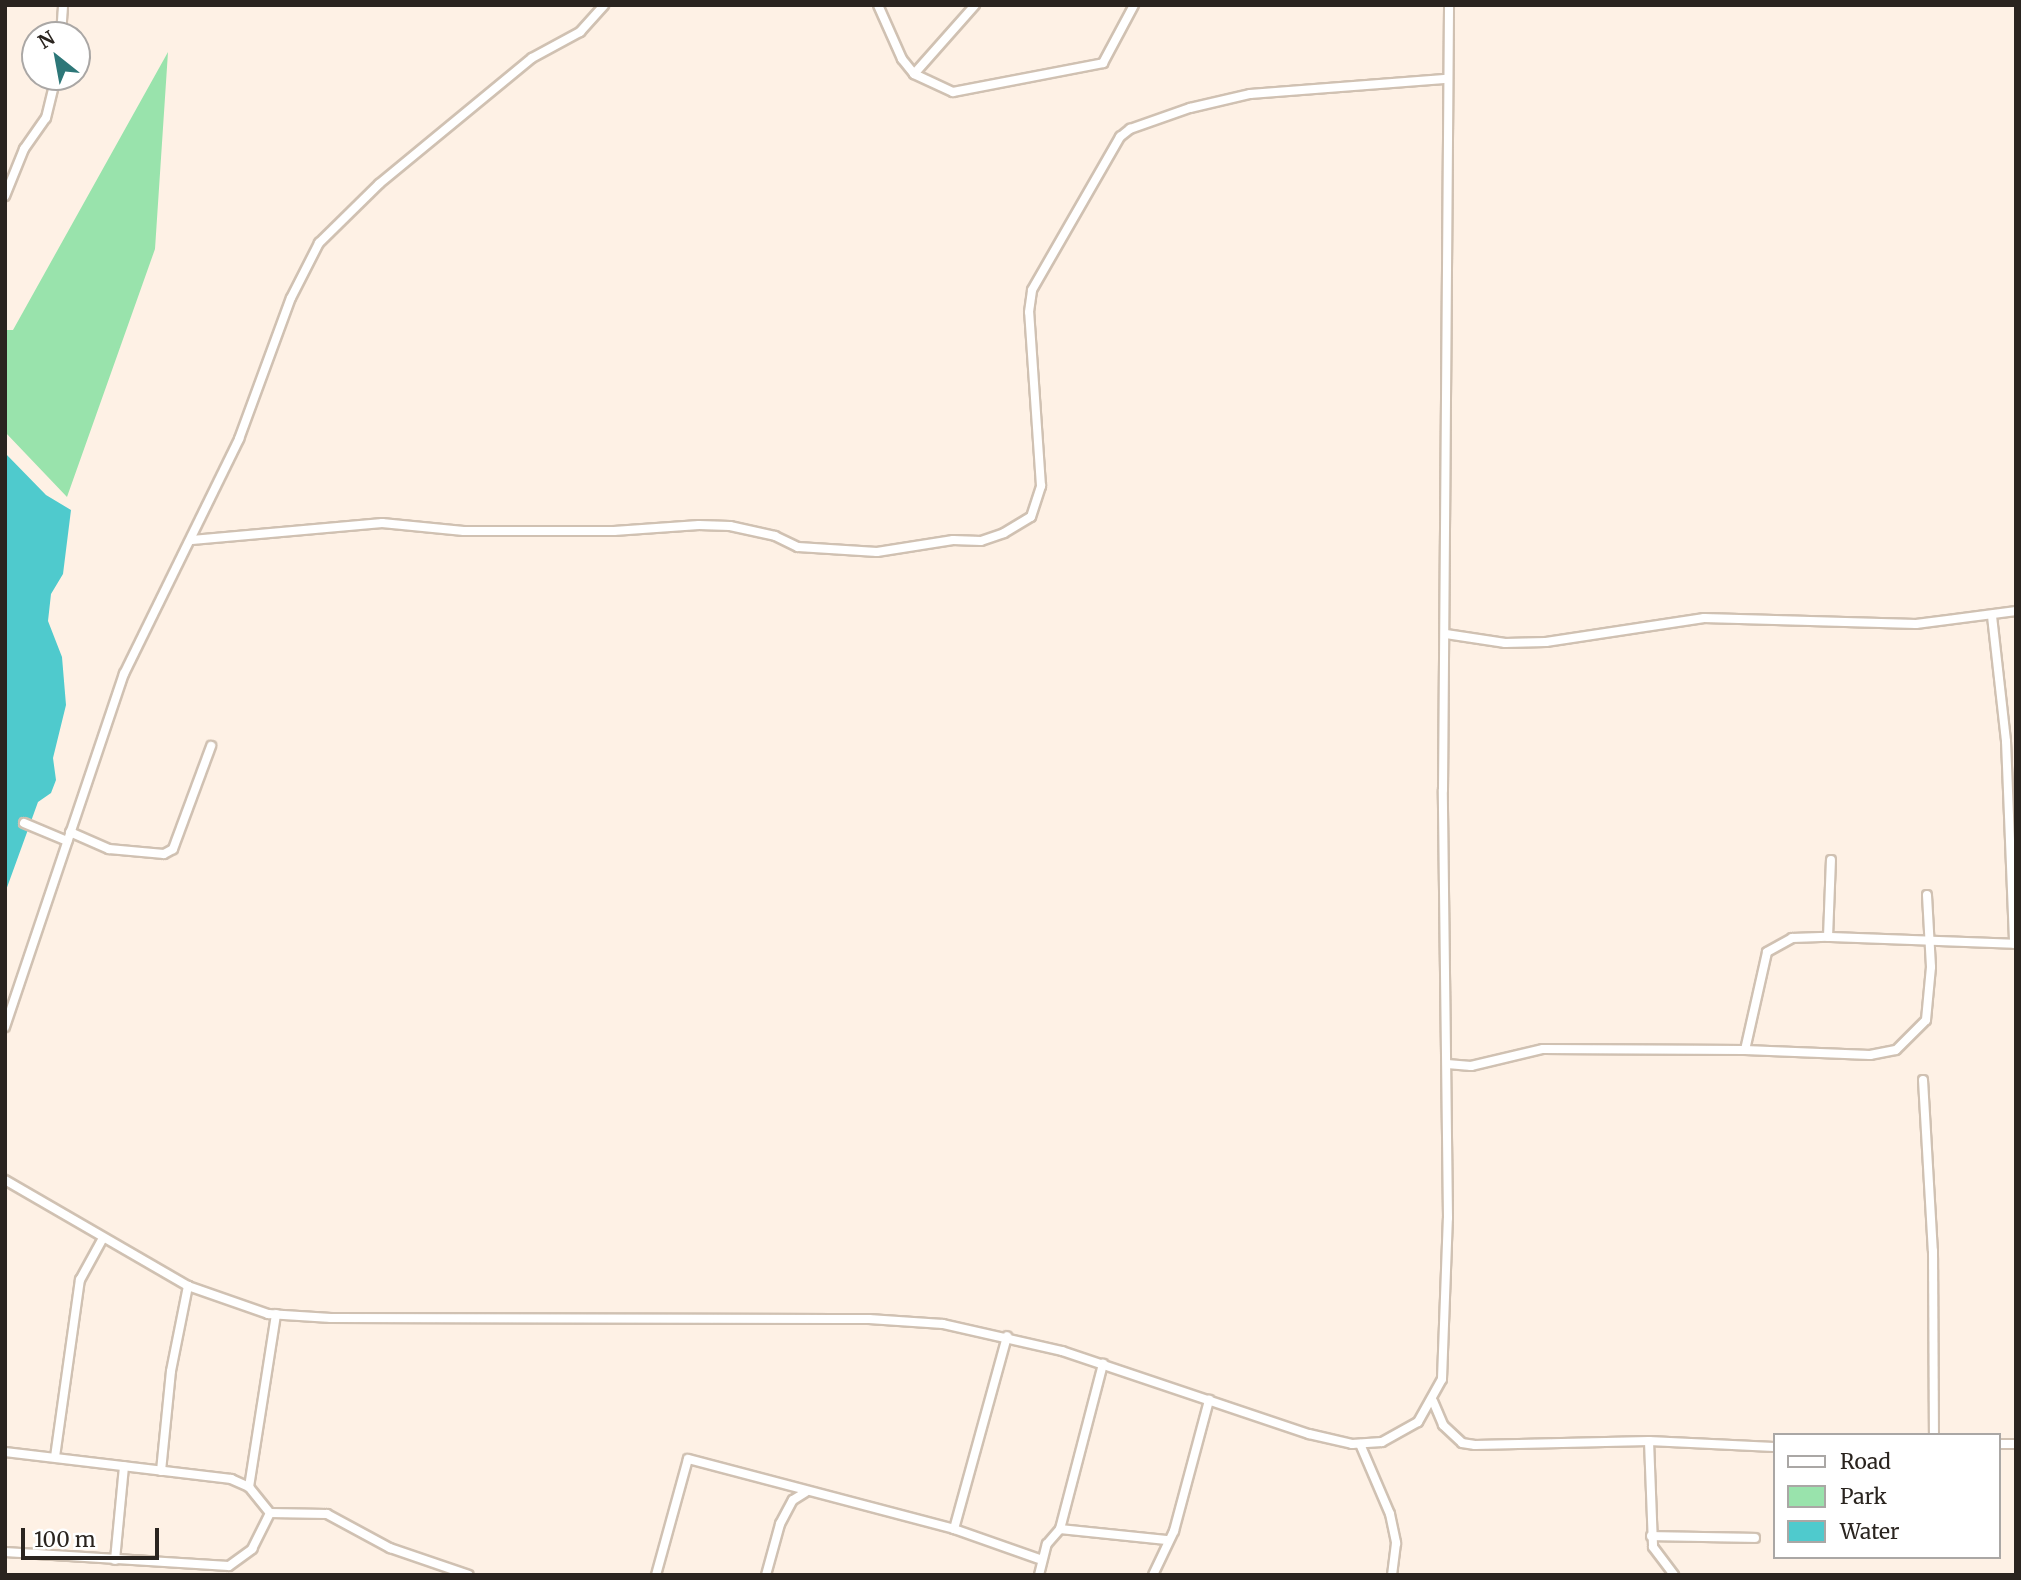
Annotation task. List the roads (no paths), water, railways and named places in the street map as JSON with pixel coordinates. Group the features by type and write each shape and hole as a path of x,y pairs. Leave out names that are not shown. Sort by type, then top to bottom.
{"street":[{"path":"5,1027 124,674 192,540 239,439 291,298 322,239 400,167 532,58 580,32 604,5"},
{"path":"878,5 902,59 914,74 953,92 1103,63 1134,5"},
{"path":"914,74 975,5"},
{"path":"5,1180 188,1286 225,1301 276,1314 870,1319 943,1324 1007,1336 1103,1364 1309,1434 1360,1444 1382,1443 1408,1430 1433,1401 1444,1361 1449,5"},
{"path":"192,540 382,523 477,531 614,531 699,525 753,531 798,547 877,552 953,540 981,541 1004,533 1031,517 1041,486 1029,312 1032,290 1120,137 1130,129 1190,108 1250,94 1447,79"},
{"path":"5,196 24,149 46,118 53,91"},
{"path":"1446,634 1505,643 1546,642 1727,617 1916,624 2016,611"},
{"path":"1745,1049 1767,952 1792,938 1828,937 1930,944 2015,944 2006,741 1992,616"},
{"path":"24,823 108,849 164,854 179,842 211,746"},
{"path":"1828,937 1831,860"},
{"path":"1447,1064 1471,1066 1543,1049 1745,1049 1870,1055 1896,1050 1926,1020 1930,944 1927,895"},
{"path":"1923,1080 1933,1251 1934,1433"},
{"path":"55,1457 80,1280 103,1238"},
{"path":"160,1471 171,1371 188,1286"},
{"path":"249,1487 276,1314"},
{"path":"954,1529 1007,1336"},
{"path":"1039,1575 1047,1544 1060,1529 1103,1364"},
{"path":"1153,1575 1166,1540 1174,1531 1209,1400"},
{"path":"1433,1401 1443,1425 1462,1443 1648,1441 1772,1447"},
{"path":"1648,1441 1653,1548 1674,1575"},
{"path":"1360,1444 1390,1514 1396,1543 1392,1575"},
{"path":"5,1452 232,1479 249,1487 270,1513"},
{"path":"656,1575 688,1458 806,1492 954,1529 1042,1560"},
{"path":"115,1560 124,1466"},
{"path":"766,1575 780,1524 793,1500 806,1492"},
{"path":"5,1552 229,1566 252,1549 270,1513"},
{"path":"270,1513 327,1514 390,1548 469,1575"},
{"path":"1060,1529 1166,1540"},
{"path":"1651,1536 1755,1538"}],"water":[{"path":"5,453 46,495 71,510 63,574 51,594 48,621 62,657 66,705 53,758 56,780 51,793 38,802 5,893"}]}
